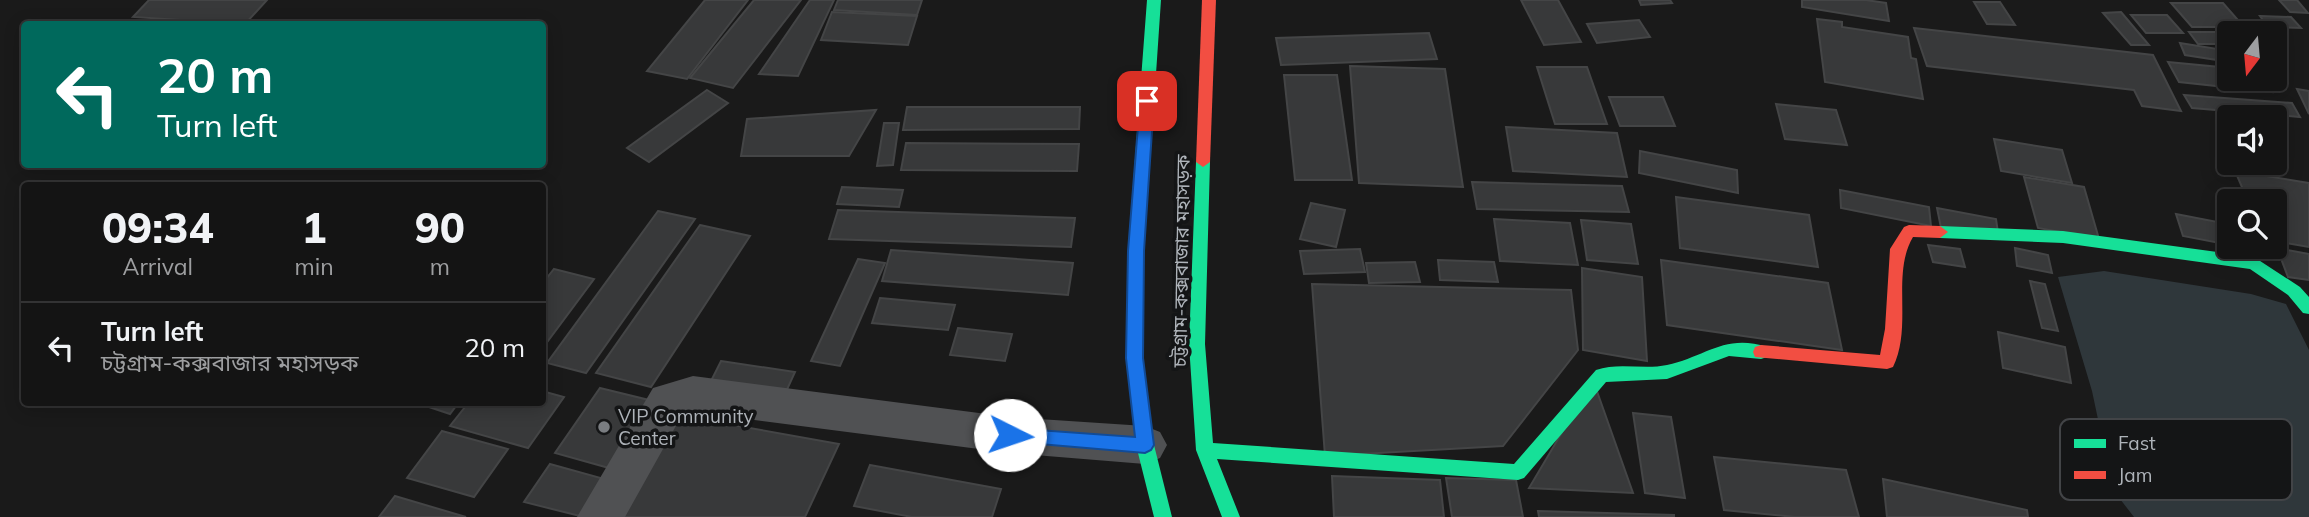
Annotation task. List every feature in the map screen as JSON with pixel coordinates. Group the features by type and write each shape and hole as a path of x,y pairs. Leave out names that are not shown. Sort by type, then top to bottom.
{"main road":[{"name":"চট্টগ্রাম-কক্সবাজার মহাসড়ক","path":"1154,0 1136,251 1135,358 1145,445 1163,517"},
{"name":"চট্টগ্রাম-কক্সবাজার মহাসড়ক","path":"1209,0 1197,344 1205,450 1231,517"},
{"path":"1205,450 1518,472 1546,442 1572,406 1602,375 1667,372 1729,349 1887,362 1894,329 1898,249 1909,231 2063,237 2254,262 2294,291 2309,308"}],"street":[{"path":"600,517 628,474 668,401 693,394 1010,435 1145,445"}],"shaded area":[{"path":"2104,271 2251,294 2286,304 2309,350 2309,517 2134,517 2121,500 2292,500 2292,419 2098,419 2058,277"}],"building":[{"path":"149,0 267,0 248,21 133,17"},
{"path":"705,0 748,0 687,79 647,71"},
{"path":"754,0 801,0 733,88 690,78"},
{"path":"810,0 834,0 798,76 759,74"},
{"path":"838,0 922,0 917,15 834,10"},
{"path":"1521,0 1558,0 1581,42 1544,45"},
{"path":"1639,0 1670,0 1672,3 1641,5"},
{"path":"1802,0 1866,0 1886,3 1889,21 1802,7"},
{"path":"2279,0 2297,0 2308,13 2290,12"},
{"path":"1974,2 2000,2 2015,25 1987,24"},
{"path":"2171,3 2223,3 2239,21 2217,21 2217,27 2192,27"},
{"path":"832,12 917,16 908,45 821,40"},
{"path":"2121,12 2149,45 2131,45 2103,13"},
{"path":"2131,15 2167,15 2183,33 2146,33"},
{"path":"2260,16 2291,17 2301,28 2287,28 2287,21 2264,21"},
{"path":"1817,19 1842,22 1842,27 1908,37 1911,58 1916,59 1923,99 1825,82"},
{"path":"1639,20 1650,37 1597,43 1587,24"},
{"path":"1914,28 2153,55 2181,111 2142,106 2134,90 1927,66"},
{"path":"2189,32 2217,32 2217,44 2198,44"},
{"path":"1429,33 1437,59 1281,65 1276,38"},
{"path":"2180,43 2217,49 2217,60 2185,55"},
{"path":"2168,62 2217,67 2217,86 2179,82"},
{"path":"1350,66 1445,69 1463,187 1359,183"},
{"path":"1537,67 1587,67 1607,124 1555,124"},
{"path":"1284,75 1337,75 1352,180 1295,180"},
{"path":"2297,89 2309,91 2309,114"},
{"path":"707,90 728,103 649,162 627,148"},
{"path":"2184,95 2292,103 2300,117 2287,116 2287,105 2217,105 2217,110 2192,108"},
{"path":"1609,97 1663,97 1675,126 1620,126"},
{"path":"1776,104 1836,110 1847,145 1785,139"},
{"path":"907,107 1080,107 1079,129 903,130"},
{"path":"876,110 849,156 741,156 747,119"},
{"path":"884,123 899,123 893,165 877,166"},
{"path":"1506,127 1617,133 1627,177 1513,171"},
{"path":"1994,139 2062,150 2072,183 2001,171"},
{"path":"906,143 1079,144 1077,171 901,170"},
{"path":"1640,151 1737,170 1738,193 1639,173"},
{"path":"2237,175 2260,175 2309,183 2309,247 2287,243 2287,189 2243,189"},
{"path":"2024,177 2084,187 2099,239 2038,228"},
{"path":"1472,182 1622,186 1629,212 1477,209"},
{"path":"842,187 903,190 899,207 837,204"},
{"path":"1840,190 1929,207 1931,226 1841,208"},
{"path":"1676,197 1809,215 1818,267 1680,248"},
{"path":"1311,203 1345,210 1336,247 1300,239"},
{"path":"1937,208 1996,219 1999,239 1941,228"},
{"path":"838,210 1075,218 1071,247 829,239"},
{"path":"658,211 695,219 586,373 547,363"},
{"path":"2176,214 2217,222 2217,243 2183,236"},
{"path":"1494,219 1570,223 1578,265 1500,261"},
{"path":"1581,220 1631,224 1638,264 1587,260"},
{"path":"700,225 750,236 651,387 596,373"},
{"path":"1928,245 1960,249 1965,267 1933,262"},
{"path":"2015,248 2048,255 2052,273 2017,266"},
{"path":"1360,249 1365,272 1304,274 1300,251"},
{"path":"891,250 1073,263 1068,295 882,281"},
{"path":"2287,250 2309,254 2309,280 2288,277 2281,259 2287,259"},
{"path":"858,259 885,263 840,366 811,361"},
{"path":"1438,260 1494,262 1498,282 1440,280"},
{"path":"1661,260 1828,283 1842,350 1667,325"},
{"path":"1415,262 1420,282 1369,283 1366,263"},
{"path":"1582,268 1642,277 1647,361 1583,350"},
{"path":"554,269 594,279 546,344 546,279"},
{"path":"2030,281 2045,284 2058,331 2042,328"},
{"path":"1312,284 1571,290 1578,350 1503,446 1325,456"},
{"path":"880,298 955,305 948,330 872,323"},
{"path":"958,328 1012,334 1005,361 950,355"},
{"path":"1998,332 2065,347 2071,383 2003,368"},
{"path":"721,361 795,372 785,394 710,383"},
{"path":"1593,380 1633,493 1529,488"},
{"name":"VIP Community Center","path":"600,388 653,401 609,468 555,453"},
{"path":"546,392 564,397 528,448 450,426 466,406 546,406"},
{"path":"426,406 456,406 450,414"},
{"path":"1633,413 1671,417 1685,498 1645,493"},
{"path":"671,414 839,444 805,517 611,517"},
{"path":"442,431 508,449 474,497 407,478"},
{"path":"1714,457 1846,470 1859,517 1795,517 1724,510"},
{"path":"550,464 608,480 584,517 524,502"},
{"path":"870,465 1001,489 992,517 912,517 854,506"},
{"path":"1332,476 1440,480 1444,517 1334,517"},
{"path":"1446,478 1516,480 1523,517 1452,517"},
{"path":"1883,479 2027,510 2028,517 1887,517"},
{"path":"395,496 466,517 379,517"},
{"path":"1538,511 1674,515 1674,517 1539,517"}],"traffic: fast":[{"path":"1154,0 1136,251 1135,358 1145,445 1163,517"},
{"path":"1203,162 1197,344 1205,450 1231,517"},
{"path":"1940,232 2063,237 2254,263 2294,291 2309,308"},
{"path":"1205,450 1518,472 1602,375 1667,372 1729,349 1761,352"}],"traffic: jam":[{"path":"1203,162 1209,0"},
{"path":"1761,352 1887,362 1893,329 1898,249 1909,231 1940,232"}],"place":[{"name":"VIP Community Center","path":"604,427"}],"route":[{"path":"1010,435 1145,445 1135,358 1136,251 1147,101"}]}
